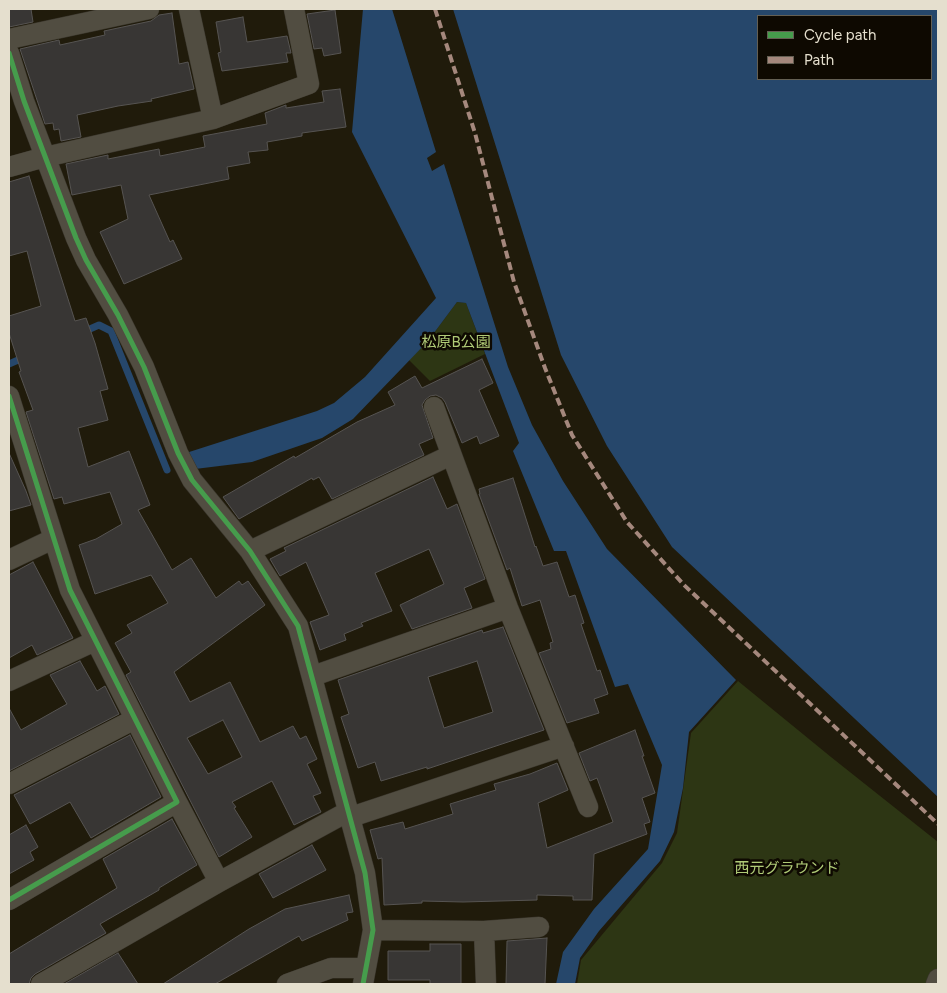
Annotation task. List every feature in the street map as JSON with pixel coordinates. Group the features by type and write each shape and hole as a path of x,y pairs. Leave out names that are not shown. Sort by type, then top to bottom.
{"street":[{"path":"9,39 149,9"},
{"path":"189,9 213,119"},
{"path":"9,167 213,119 309,84 294,9"},
{"path":"9,53 45,157 86,260 118,315 139,358 178,453 192,480 250,551 298,626 313,676 365,873 373,930 365,976 331,968 287,984"},
{"path":"9,396 14,434 70,590 219,882"},
{"path":"434,407 508,608 588,807"},
{"path":"250,551 451,455"},
{"path":"9,560 53,539"},
{"path":"313,676 508,608"},
{"path":"9,681 95,641"},
{"path":"9,784 135,719"},
{"path":"41,984 219,882 350,814 564,746"},
{"path":"9,900 177,802"},
{"path":"373,930 484,931 539,927"},
{"path":"484,931 486,984"},
{"path":"936,984 938,979"}],"green space":[{"name":"松原B公園","path":"457,302 466,303 485,354 430,381 409,360 428,341"},
{"name":"西元グラウンド","path":"738,681 938,842 938,971 931,984 577,984 581,960 662,863 677,833 691,733"}],"water":[{"path":"363,9 392,9 436,152 427,158 432,171 444,164 508,367 532,425 563,481 607,549 736,680 689,732 683,788 674,832 660,861 599,931 580,958 575,984 556,984 563,952 594,909 648,849 662,765 628,684 615,687 566,551 554,551 513,451 519,443 466,303 457,302 428,341 353,419 322,438 252,462 195,469 186,453 317,411 334,403 365,377 436,298 352,132"},
{"path":"453,9 938,9 938,797 672,547 607,446 561,355"}],"building":[{"path":"9,9 31,9 33,22 9,27"},
{"path":"335,10 341,53 324,56 322,48 314,49 307,14"},
{"path":"172,13 179,64 188,62 194,89 151,99 152,101 77,115 81,137 61,141 59,129 54,130 53,123 45,124 20,49 59,40 60,45 105,35 104,31 151,21 159,15"},
{"path":"243,17 247,42 287,36 291,53 286,53 288,62 222,71 218,53 221,52 216,22"},
{"path":"340,89 346,127 302,133 302,136 267,142 268,150 248,152 250,163 227,167 229,179 149,195 170,242 173,240 182,259 124,284 100,232 128,219 121,185 72,195 66,164 108,155 108,159 159,149 160,156 205,147 203,136 267,124 265,113 286,105 286,108 324,102 322,91"},
{"path":"29,176 75,321 86,318 108,389 100,391 108,420 78,428 88,467 129,451 150,505 138,510 172,570 191,558 216,598 239,581 242,585 248,581 265,605 174,672 190,702 230,682 260,742 293,726 300,739 306,736 317,759 307,764 321,793 313,796 321,812 294,825 272,781 232,802 252,837 219,857 126,675 131,672 115,643 132,633 127,625 168,603 151,575 95,594 79,545 96,539 122,524 110,492 64,504 62,497 54,499 26,412 33,410 19,372 21,371 9,333 9,316 41,306 27,251 9,256 9,182","holes":["223,720 242,757 208,774 187,738"]},
{"path":"482,359 493,383 479,390 499,436 480,444 477,436 462,443 445,402 436,395 430,396 422,405 433,438 419,444 424,455 332,499 319,477 313,480 312,478 239,519 223,497 357,422 395,405 388,392 415,376 422,388"},
{"path":"9,453 31,505 9,511"},
{"path":"433,477 447,509 457,504 485,579 464,588 472,608 412,629 400,605 444,584 429,549 375,573 392,611 361,623 363,626 344,634 346,640 320,650 310,622 329,615 306,562 280,576 270,559 286,551 284,548"},
{"path":"513,478 543,566 557,562 569,597 575,595 584,623 581,624 597,671 600,670 608,694 594,699 599,713 567,723 539,653 551,649 550,643 553,642 540,600 522,606 510,568 507,570 479,494 479,489"},
{"path":"33,562 73,638 37,655 32,645 9,658 9,575"},
{"path":"503,627 544,730 427,769 427,767 381,781 375,762 358,768 341,717 349,714 338,680 482,630 483,633","holes":["477,661 493,712 444,728 428,677"]},
{"path":"80,661 97,691 105,686 119,714 9,771 9,708 21,730 67,704 50,675"},
{"path":"635,730 655,793 642,798 650,822 644,824 647,834 594,854 592,900 573,900 573,896 537,895 537,900 422,901 422,903 384,905 382,858 378,859 370,830 403,822 405,829 453,814 450,804 496,790 494,784 530,774 557,763 568,790 538,803 547,848 613,822 597,778 590,781 579,753"},
{"path":"130,735 161,797 91,838 70,802 30,824 14,795"},
{"path":"172,819 197,865 159,888 159,890 100,924 106,933 35,974 29,984 9,984 9,954 117,888 103,859"},
{"path":"26,825 38,847 30,852 34,860 9,874 9,835"},
{"path":"312,845 326,870 273,898 259,874"},
{"path":"349,895 353,912 346,913 348,920 302,941 299,936 215,984 163,984 249,929 285,909"},
{"path":"547,938 545,984 506,984 507,941"},
{"path":"430,944 461,944 461,984 430,984 430,980 388,980 388,951 430,951"},
{"path":"118,953 138,984 64,984"}],"waterway":[{"path":"83,332 99,325 111,331 167,470"},
{"path":"9,364 25,357"}],"marked path":[{"path":"435,9 475,133 514,282 572,435 627,522 684,585 938,824"}],"cycle path":[{"path":"9,53 24,101 76,238 144,367 178,453 192,480 250,551 298,626 365,873 373,930 363,984"},
{"path":"9,396 70,590 177,802 9,900"}]}
